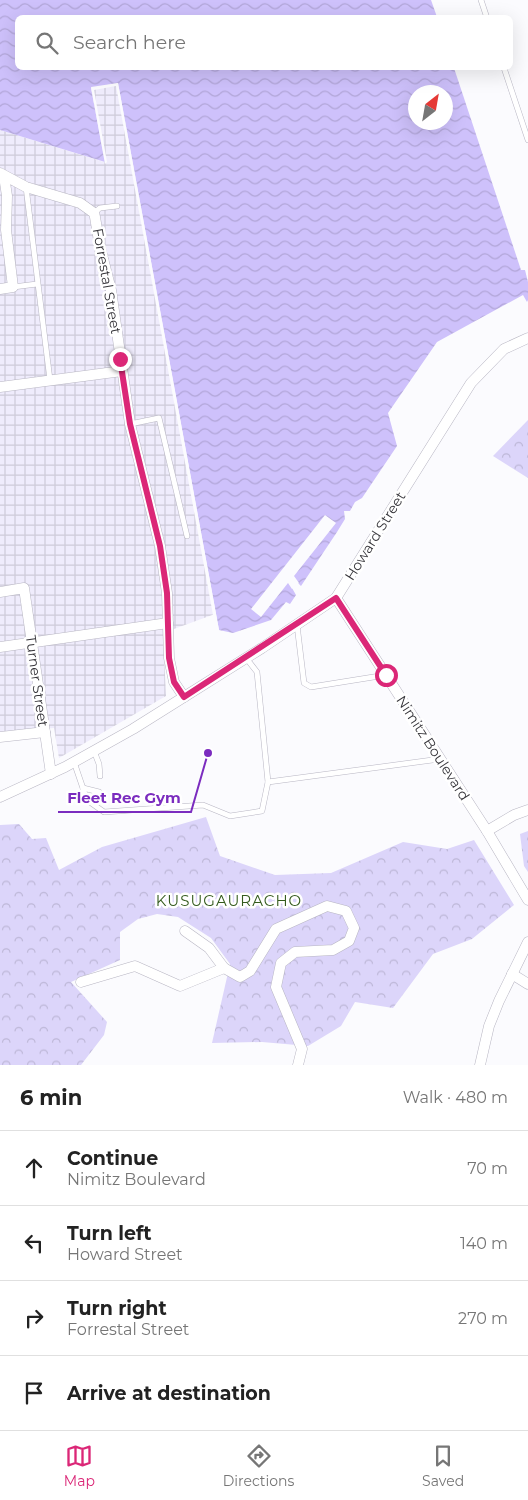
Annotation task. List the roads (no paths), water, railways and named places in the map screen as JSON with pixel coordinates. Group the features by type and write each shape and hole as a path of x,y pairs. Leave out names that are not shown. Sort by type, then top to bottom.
{"street":[{"path":"2,175 26,187 80,203 94,215"},
{"path":"0,289 14,287 6,230 7,196 2,175"},
{"name":"Forrestal Street","path":"94,215 111,290 130,424 160,546 170,602 168,623 169,658 174,682 184,697"},
{"name":"Howard Street","path":"0,797 51,774 94,751 246,658 336,598 472,383 504,349 528,338"},
{"path":"0,387 122,371"},
{"name":"Turner Street","path":"0,592 24,588 51,774"},
{"name":"Nimitz Boulevard","path":"336,598 487,831 528,900"},
{"path":"0,647 168,623"},
{"path":"0,737 45,732"},
{"path":"487,831 514,815 528,810"},
{"path":"185,931 209,948 224,968 240,978 250,971 276,929 327,906 346,910 354,928 349,941 333,950 295,952 281,963 276,987 302,1049 298,1065"},
{"path":"480,1065 489,1026 528,942"},
{"path":"80,982 135,966 180,986 224,968"},
{"path":"512,974 528,984"}],"lane":[{"path":"481,0 486,15"},
{"path":"505,70 528,140"},
{"path":"26,187 50,380"},
{"path":"94,215 100,208 117,206"},
{"path":"14,287 37,284"},
{"path":"130,424 158,418 187,536"},
{"path":"297,624 304,683 311,687 386,675"},
{"path":"74,762 87,800 104,812 203,805 230,816 262,811 268,782 256,672 246,658"},
{"path":"94,751 99,764 100,776"},
{"path":"268,782 440,759"},
{"path":"83,788 99,792"}],"water":[{"path":"0,0 431,0 436,15 15,15 15,70 455,70 521,270 525,270 528,282 527,302 523,295 437,342 388,413 397,446 362,498 355,502 350,511 344,511 345,519 301,586 298,583 292,588 296,595 290,604 286,602 271,620 233,633 219,630 118,83 91,88 105,162 0,130"}],"place":[{"name":"Fleet Rec Gym","path":"208,753"}],"district":[{"name":"KUSUGAURACHO","path":"229,901"}]}
